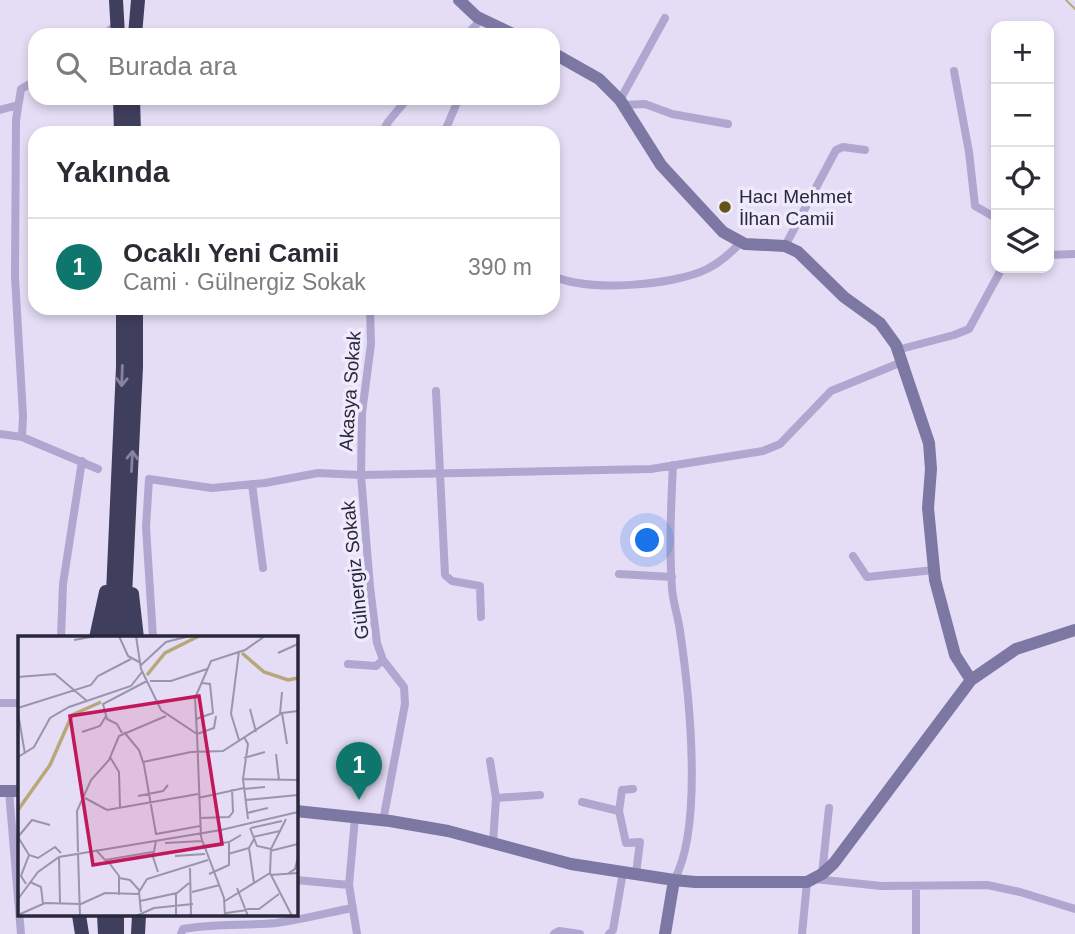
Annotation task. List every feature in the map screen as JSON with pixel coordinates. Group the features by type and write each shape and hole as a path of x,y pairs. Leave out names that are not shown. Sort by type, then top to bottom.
{"highway":[{"path":"117,0 118,28"},
{"path":"136,28 138,0"},
{"path":"120,105 121,126"},
{"path":"133,105 134,126"},
{"path":"123,315 123,636"},
{"path":"111,636 136,368 136,315"},
{"path":"96,636 122,528"},
{"path":"122,528 136,636"},
{"path":"79,916 82,934"},
{"path":"104,916 104,934"},
{"path":"117,916 117,934"},
{"path":"138,934 139,916"}],"street":[{"path":"459,0 481,20 498,28"},
{"path":"621,103 665,18"},
{"path":"473,28 481,20"},
{"path":"560,57 599,79 621,103 660,165 723,232 741,242 785,246 797,252 844,297 880,323 900,356 929,443 931,469 928,508 934,570 955,654 971,680"},
{"path":"954,71 969,152 975,205 991,216"},
{"path":"22,437 15,277 16,120 21,89 28,84"},
{"path":"621,103 645,104 672,114 728,124"},
{"path":"0,110 18,105"},
{"path":"386,126 402,105"},
{"path":"447,126 456,105"},
{"path":"785,246 836,150 843,147 865,150"},
{"path":"560,280 579,284 659,283 706,270 729,256 741,242"},
{"path":"1054,255 1075,254"},
{"path":"152,636 146,527 149,480 212,488 318,473 361,475 651,469 763,451 780,444 831,391 900,356 969,329 999,273"},
{"name":"Akasya Sokak","path":"361,475 362,413 371,344 370,315"},
{"path":"436,391 446,575 452,581 480,586 481,617"},
{"path":"0,434 22,437 98,469"},
{"path":"61,636 63,584 82,461"},
{"path":"665,934 674,880 679,870 691,817 691,735 680,628 672,592 670,518 673,465"},
{"name":"Gülnergiz Sokak","path":"361,475 377,643 383,660 404,687 405,704 383,821"},
{"path":"252,484 263,568"},
{"path":"853,556 867,577 934,570"},
{"path":"619,574 672,577"},
{"path":"814,878 834,863 971,680 1016,649 1075,630"},
{"path":"348,664 376,666 383,660"},
{"path":"0,703 18,702"},
{"path":"490,761 496,798 493,843"},
{"path":"609,934 613,930 640,842 626,843 619,811 622,790 633,789"},
{"path":"10,791 18,905"},
{"path":"496,798 540,795"},
{"path":"582,802 619,811"},
{"path":"802,934 829,808"},
{"path":"298,811 448,831 571,864 674,880 695,882 814,878 881,886 987,886 1020,891 1075,909"},
{"path":"355,818 349,885 357,934"},
{"path":"298,880 349,885"},
{"path":"916,887 916,934"},
{"path":"181,934 183,929 204,925 278,923 352,908"},
{"path":"19,916 20,934"},
{"path":"204,925 205,916"},
{"path":"554,934 559,931 580,934"}],"waterway":[{"path":"1066,0 1075,9"}],"place":[{"name":"Hacı Mehmet İlhan Camii","path":"725,207"},
{"name":"Ocaklı Yeni Camii","path":"359,800"}]}
